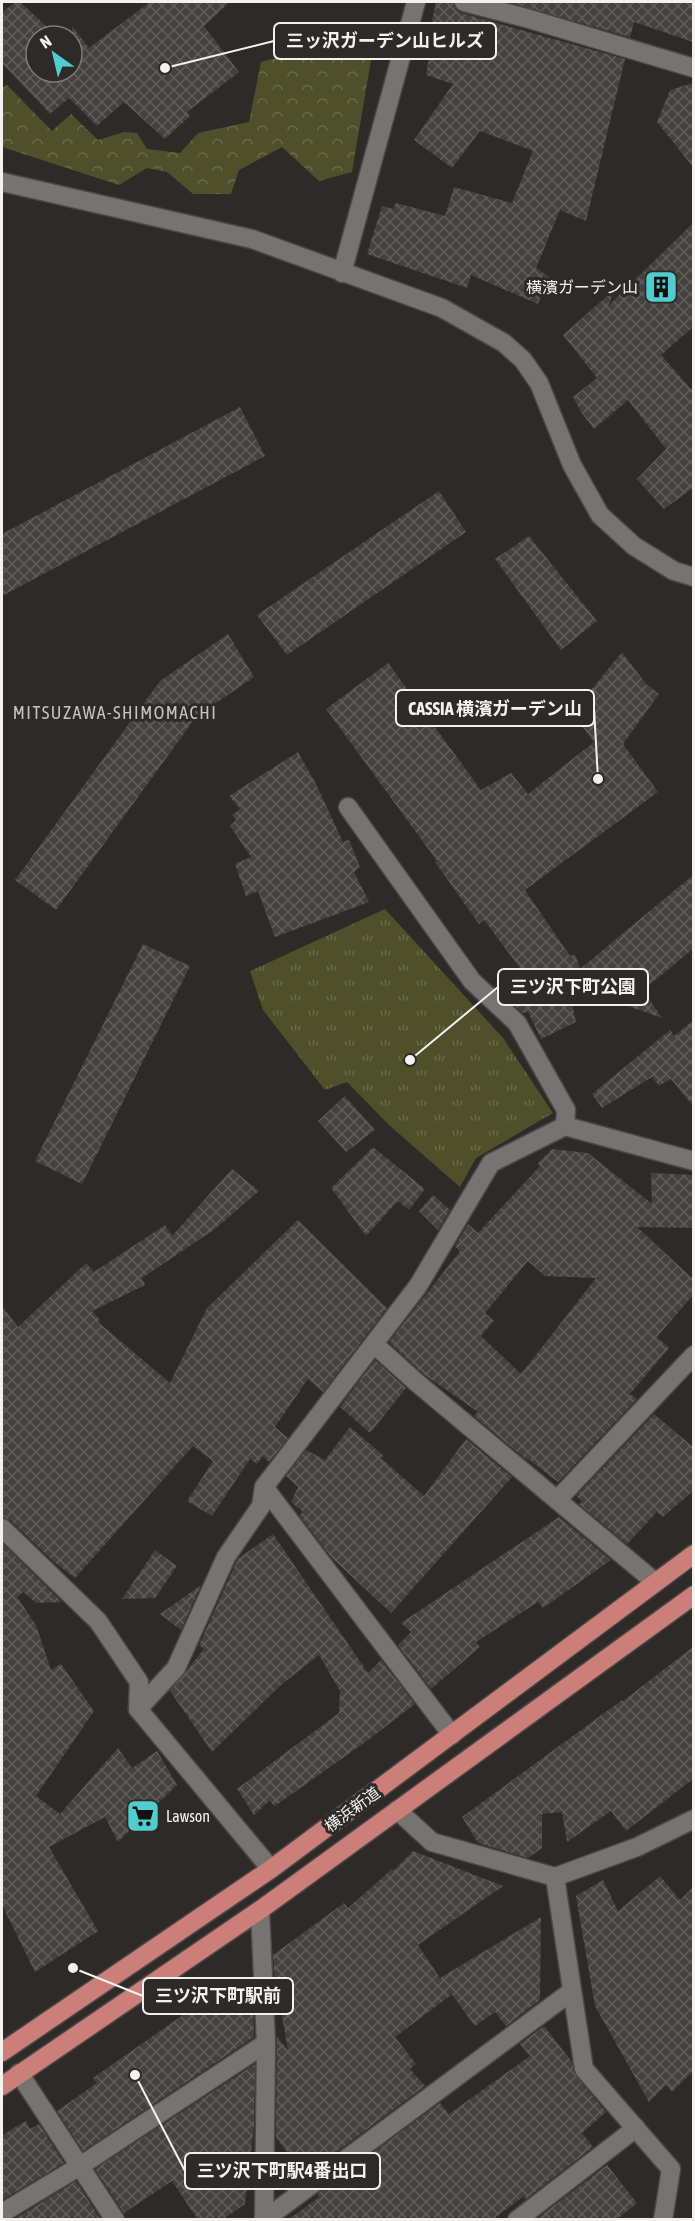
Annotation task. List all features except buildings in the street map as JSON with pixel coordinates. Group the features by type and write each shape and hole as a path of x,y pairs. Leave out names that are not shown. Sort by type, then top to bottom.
{"highway":[{"name":"横浜新道","path":"2,2052 272,1869 693,1554"},
{"name":"横浜新道","path":"2,2086 260,1910 693,1595"}],"street":[{"path":"342,273 416,2"},
{"path":"464,2 693,68"},
{"path":"2,182 252,239 442,308 504,343 523,360 539,383 572,465 600,515 634,546 674,571 693,578"},
{"path":"348,807 472,981 517,1023 566,1110 565,1126"},
{"path":"138,1709 176,1668 226,1557 261,1506 264,1487 418,1286 491,1163 565,1126 693,1161"},
{"path":"374,1344 416,1382 656,1582"},
{"path":"557,1500 693,1355"},
{"path":"264,1487 452,1735"},
{"path":"2,1528 98,1621 139,1682 138,1709 272,1869"},
{"path":"397,1810 432,1842 555,1877 637,1847 693,1819"},
{"path":"555,1877 584,2069 671,2169 663,2220"},
{"path":"260,1910 266,2043 264,2220"},
{"path":"264,2220 572,1991"},
{"path":"2,2213 80,2166 266,2043"},
{"path":"19,2073 115,2220"},
{"path":"517,2220 636,2128"}],"green space":[{"path":"376,31 352,172 319,181 282,147 239,170 231,194 193,194 167,172 147,168 119,185 2,147 2,88 7,85 52,131 71,114 98,140 124,132 137,133 147,149 180,153 198,133 249,122 261,62"},
{"path":"385,909 503,1038 553,1113 476,1158 460,1187 389,1125 347,1082 325,1090 263,1010 250,971"}],"place":[{"name":"三ッ沢ガーデン山ヒルズ","path":"165,68"},
{"name":"横濱ガーデン山","path":"661,287"},
{"name":"CASSIA 横濱ガーデン山","path":"598,779"},
{"name":"三ツ沢下町公園","path":"410,1060"},
{"name":"Lawson","path":"143,1816"},
{"name":"三ツ沢下町駅前","path":"73,1968"},
{"name":"三ツ沢下町駅4番出口","path":"135,2075"}],"district":[{"name":"MITSUZAWA-SHIMOMACHI","path":"115,712"}]}
